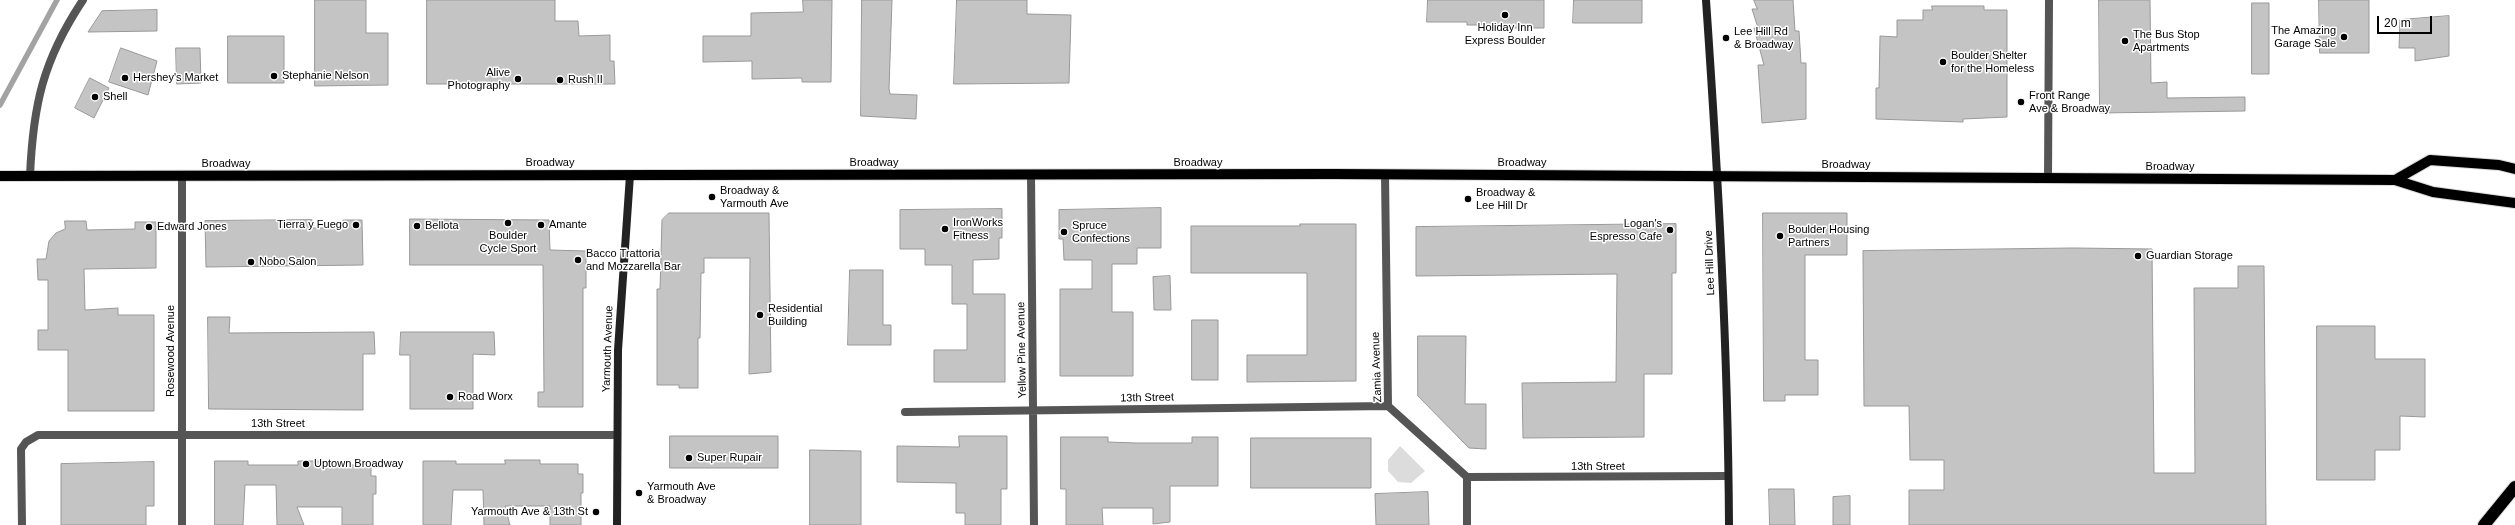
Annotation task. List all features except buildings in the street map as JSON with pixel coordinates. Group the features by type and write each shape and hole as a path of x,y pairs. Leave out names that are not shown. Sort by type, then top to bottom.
{"highway":[{"path":"2484,525 2515,487"}],"main road":[{"path":"2396,180 2430,160 2485,164 2515,169"},
{"name":"Broadway","path":"0,176 1031,174 2048,177 2396,180 2433,192 2515,202"}],"street":[{"path":"30,176 31,142 38,98 62,32 83,0"},
{"name":"Lee Hill Drive","path":"1706,0 1718,176 1727,394 1729,525"},
{"path":"2048,177 2049,0"},
{"name":"Yellow Pine Avenue","path":"1031,174 1034,525"},
{"name":"Yarmouth Avenue","path":"617,525 618,350 630,175"},
{"name":"Zamia Avenue","path":"1385,175 1388,406 1467,477"},
{"name":"Rosewood Avenue","path":"182,176 182,525"},
{"name":"13th Street","path":"905,412 1388,406"},
{"name":"13th Street","path":"22,525 21,449 31,437 45,435 182,434 617,435"},
{"name":"13th Street","path":"1467,477 1728,476"},
{"path":"1467,477 1467,525"}],"shaded area":[{"path":"1400,446 1425,471 1411,483 1398,482 1388,471 1388,460"}],"waterway":[{"path":"0,105 57,0"}],"place":[{"name":"Holiday Inn Express Boulder","path":"1505,15"},
{"name":"The Amazing Garage Sale","path":"2344,37"},
{"name":"Lee Hill Rd & Broadway","path":"1726,38"},
{"name":"The Bus Stop Apartments","path":"2125,41"},
{"name":"Boulder Shelter for the Homeless","path":"1943,62"},
{"name":"Stephanie Nelson","path":"274,76"},
{"name":"Hershey's Market","path":"125,78"},
{"name":"Alive Photography","path":"518,79"},
{"name":"Rush II","path":"560,80"},
{"name":"Shell","path":"95,97"},
{"name":"Front Range Ave & Broadway","path":"2021,102"},
{"name":"Broadway & Yarmouth Ave","path":"712,197"},
{"name":"Broadway & Lee Hill Dr","path":"1468,199"},
{"name":"Boulder Cycle Sport","path":"508,223"},
{"name":"Tierra y Fuego","path":"356,225"},
{"name":"Amante","path":"541,225"},
{"name":"Bellota","path":"417,226"},
{"name":"Edward Jones","path":"149,227"},
{"name":"IronWorks Fitness","path":"945,229"},
{"name":"Logan's Espresso Cafe","path":"1670,230"},
{"name":"Spruce Confections","path":"1064,232"},
{"name":"Boulder Housing Partners","path":"1780,236"},
{"name":"Guardian Storage","path":"2138,256"},
{"name":"Bacco Trattoria and Mozzarella Bar","path":"578,260"},
{"name":"Nobo Salon","path":"251,262"},
{"name":"Residential Building","path":"760,315"},
{"name":"Road Worx","path":"450,397"},
{"name":"Super Rupair","path":"689,458"},
{"name":"Uptown Broadway","path":"306,464"},
{"name":"Yarmouth Ave & Broadway","path":"639,493"},
{"name":"Yarmouth Ave & 13th St","path":"596,512"}]}
